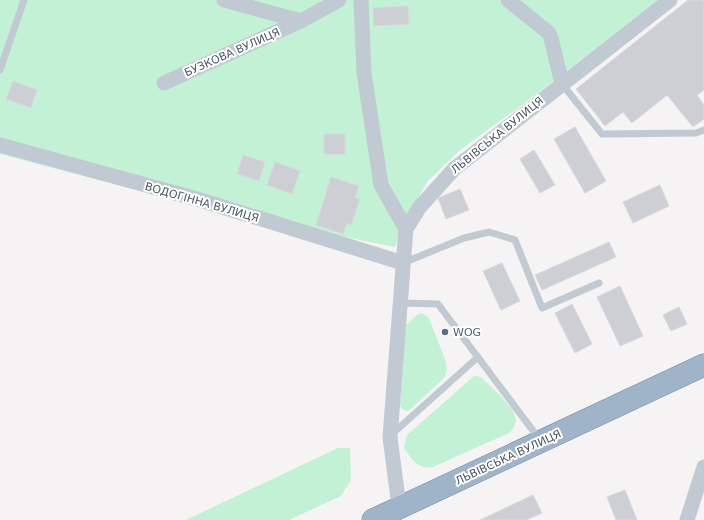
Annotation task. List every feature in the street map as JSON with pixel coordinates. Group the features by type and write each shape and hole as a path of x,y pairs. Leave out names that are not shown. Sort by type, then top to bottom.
{"highway":[{"name":"ЛЬВІВСЬКА ВУЛИЦЯ","path":"373,520 704,366"}],"street":[{"path":"224,0 301,21"},
{"name":"БУЗКОВА ВУЛИЦЯ","path":"164,83 301,21 339,0"},
{"path":"361,0 364,73 381,185 406,229"},
{"path":"508,0 548,33 551,38 562,84"},
{"name":"ЛЬВІВСЬКА ВУЛИЦЯ","path":"400,507 390,437 406,229 419,208 454,169 670,0"},
{"name":"ВОДОГІННА ВУЛИЦЯ","path":"0,145 197,200 403,263"},
{"path":"687,520 704,467"}],"lane":[{"path":"0,70 24,0"},
{"path":"562,84 602,134 696,133 704,130"},
{"path":"403,263 464,238 489,232 514,240 542,308 599,283"},
{"path":"400,303 438,304 542,441"},
{"path":"390,437 478,357"}],"green space":[{"path":"0,0 658,0 534,96 459,151 428,181 404,222 395,247 290,226 133,189 0,154"},
{"path":"422,313 429,318 446,362 447,370 445,377 410,410 406,411 402,409 400,405 405,326 417,315"},
{"path":"474,376 482,378 501,396 514,412 516,419 514,427 509,433 433,467 423,467 419,465 404,448 407,435"},
{"path":"338,448 350,448 351,480 341,496 289,520 186,520"}],"building":[{"path":"688,0 704,0 704,90 697,95 704,105 704,119 693,127 667,95 632,123 623,112 605,126 576,89"},
{"path":"408,6 409,24 374,26 373,8"},
{"path":"13,81 37,90 31,108 6,99"},
{"path":"575,127 606,181 585,193 554,139"},
{"path":"324,134 345,134 345,154 324,154"},
{"path":"534,150 555,185 540,193 520,159"},
{"path":"243,155 265,162 259,181 237,174"},
{"path":"275,162 300,171 292,194 267,185"},
{"path":"331,177 359,186 355,198 360,199 351,225 347,223 343,234 316,225"},
{"path":"660,185 669,206 633,223 623,202"},
{"path":"460,189 469,210 446,219 438,198"},
{"path":"609,242 616,257 542,290 535,275"},
{"path":"502,263 520,301 501,310 483,271"},
{"path":"620,286 643,336 620,346 597,297"},
{"path":"572,304 592,344 575,353 555,313"},
{"path":"679,307 687,324 671,331 663,315"},
{"path":"625,490 637,520 616,520 607,497"},
{"path":"533,495 542,513 526,520 480,520"}],"place":[{"name":"WOG","path":"445,332"}]}
